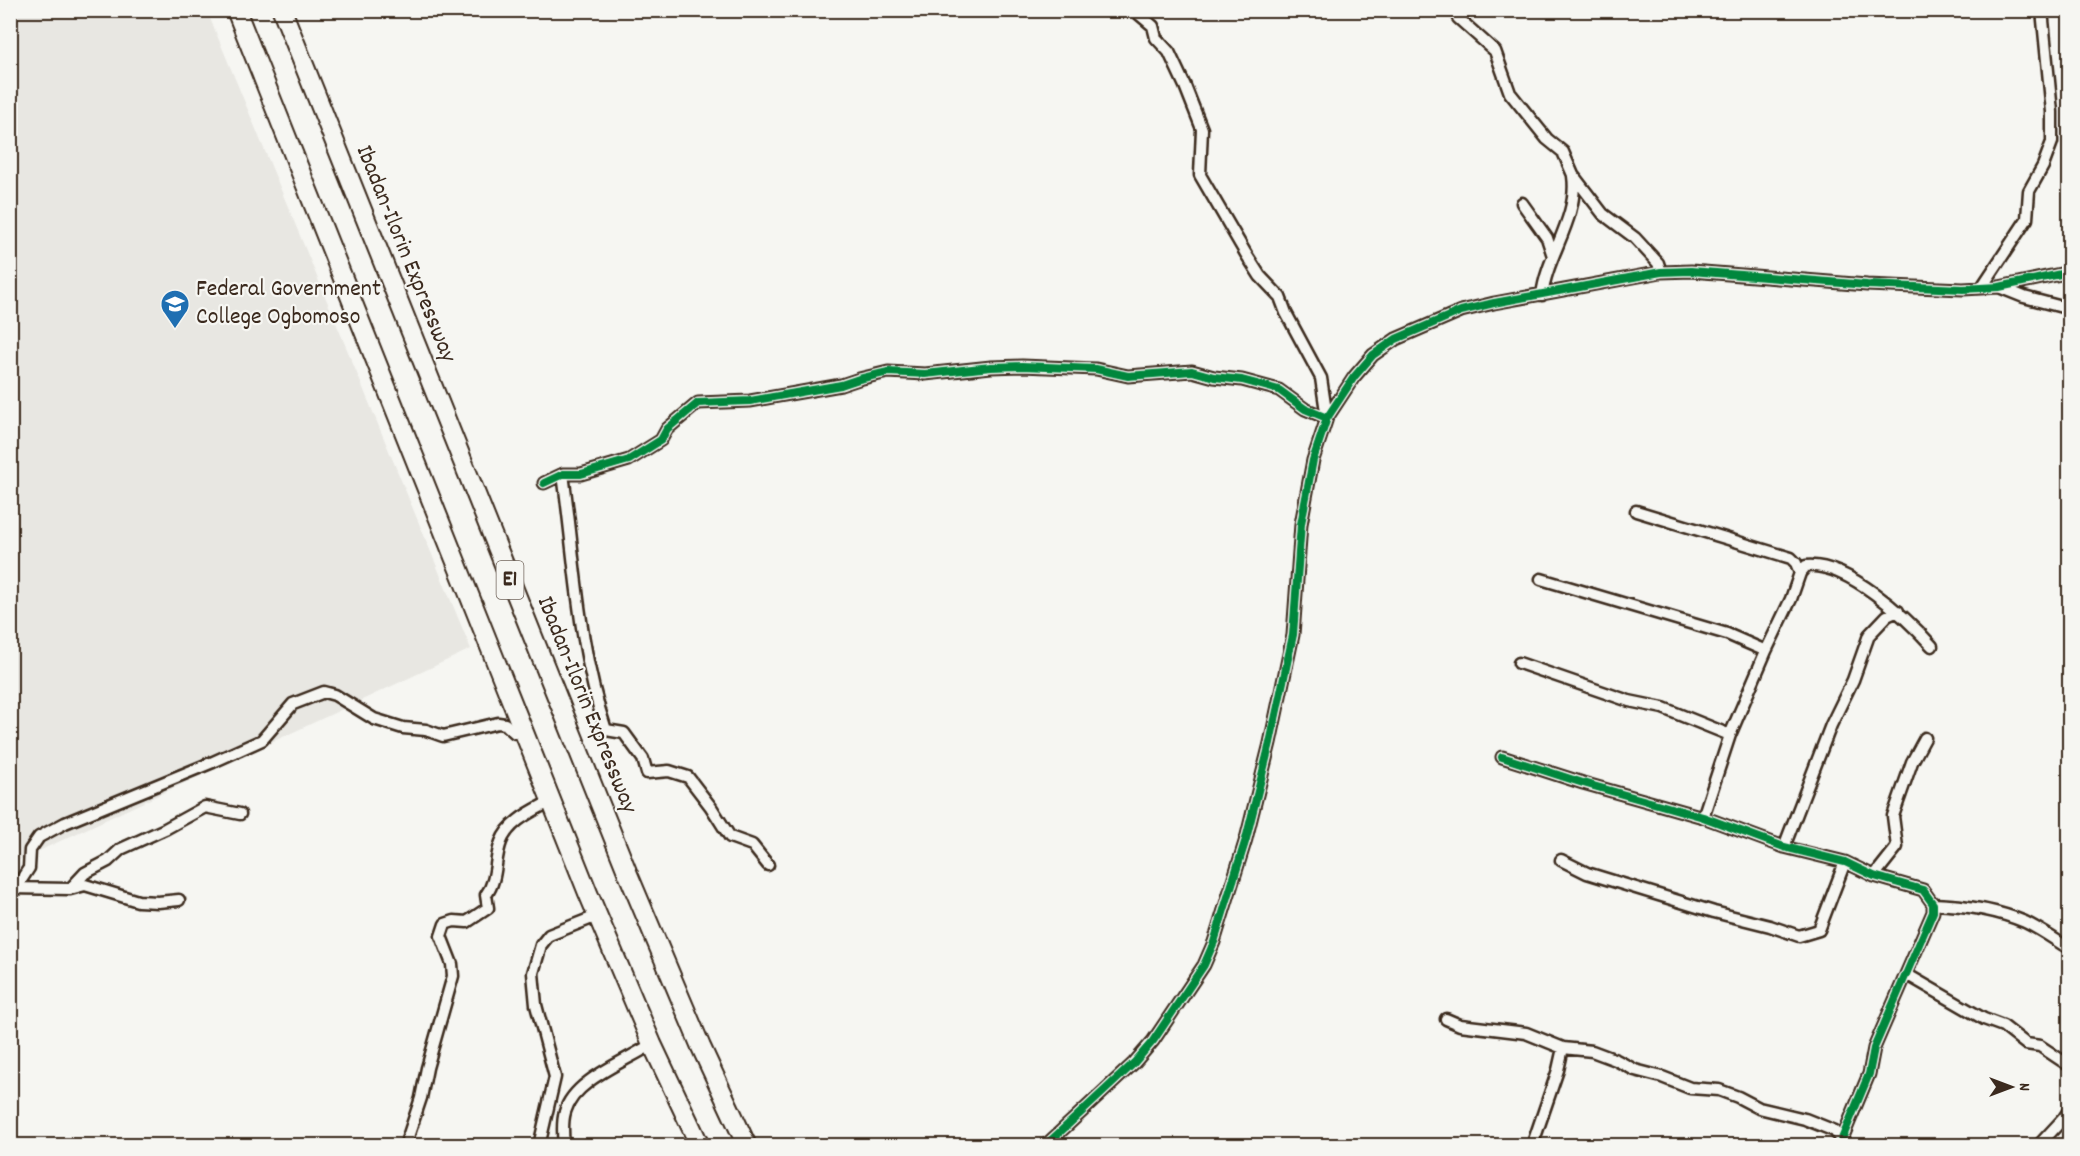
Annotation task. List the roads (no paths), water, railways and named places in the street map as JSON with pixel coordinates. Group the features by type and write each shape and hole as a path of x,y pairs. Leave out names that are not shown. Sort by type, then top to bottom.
{"highway":[{"name":"E1","path":"236,10 597,916 652,1044 700,1146"},
{"name":"Ibadan-Ilorin Expressway","path":"282,10 628,874 701,1047 747,1146"}],"street":[{"path":"1134,10 1153,26 1156,38 1169,52 1202,129 1200,175 1260,276 1280,297 1286,313 1321,378 1327,418"},
{"path":"1982,287 2026,219 2029,191 2043,166 2052,142 2052,112 2042,10"},
{"path":"1458,18 1495,51 1510,93 1547,139 1563,152 1573,175 1603,214 1646,249 1658,263 1661,272"},
{"path":"1542,295 1572,204 1575,188 1573,175"},
{"path":"1522,203 1546,238 1553,256"},
{"path":"1045,1146 1134,1063 1154,1041 1204,965 1214,942 1237,874 1270,743 1293,635 1301,525 1313,460 1327,418 1354,376 1373,355 1396,339 1461,311 1595,283 1661,272 1700,271 1867,285 1963,288 1999,287 2070,272"},
{"path":"1999,287 2024,297 2070,309"},
{"path":"544,483 563,474 581,474 629,460 661,440 668,429 698,403 750,401 841,385 888,372 925,374 1022,366 1096,369 1128,376 1192,371 1214,377 1242,380 1279,390 1305,409 1327,418"},
{"path":"563,474 581,616 595,697 606,730 624,733 643,759 647,773 669,771 688,777 730,837 752,845 768,865"},
{"path":"1636,511 1791,558 1800,573"},
{"path":"1703,817 1730,735 1791,599 1800,573 1806,566 1818,564 1844,575 1872,592 1898,611 1932,646"},
{"path":"1541,579 1727,634 1766,651"},
{"path":"1784,847 1832,725 1853,680 1869,635 1887,616 1898,611"},
{"path":"1519,663 1629,701 1663,708 1730,735"},
{"path":"13,888 29,868 30,850 39,837 64,823 262,740 293,704 324,692 335,695 374,719 403,728 426,730 443,736 498,723 505,724 515,733 523,731"},
{"path":"1874,876 1897,847 1893,816 1912,762 1925,738"},
{"path":"1502,757 1703,817 1784,847 1845,862 1874,876 1923,890 1933,904 1933,912 1875,1048 1869,1074 1840,1143"},
{"path":"405,1146 422,1098 427,1068 453,976 452,964 441,936 445,924 454,921 467,922 488,908 486,895 492,888 501,841 516,821 551,801"},
{"path":"70,889 85,873 108,861 122,849 205,807 240,814"},
{"path":"1561,860 1587,873 1799,936 1819,930 1845,862"},
{"path":"13,888 70,889 85,885 138,901 179,900"},
{"path":"1933,904 1952,905 2008,916 2027,923 2070,949"},
{"path":"539,1146 555,1077 536,1005 533,974 541,945 549,935 597,916"},
{"path":"1906,974 1984,1019 2003,1026 2026,1044 2040,1046 2070,1066"},
{"path":"1446,1019 1460,1025 1526,1033 1563,1048 1592,1051 1635,1070 1690,1088 1719,1090 1760,1108 1805,1119 1835,1131 1840,1143"},
{"path":"564,1146 565,1112 573,1096 587,1083 611,1067 652,1044"},
{"path":"1532,1146 1558,1070 1563,1048"},
{"path":"2038,1146 2068,1116"}],"place":[{"name":"Federal Government College Ogbomoso","path":"175,330"}]}
